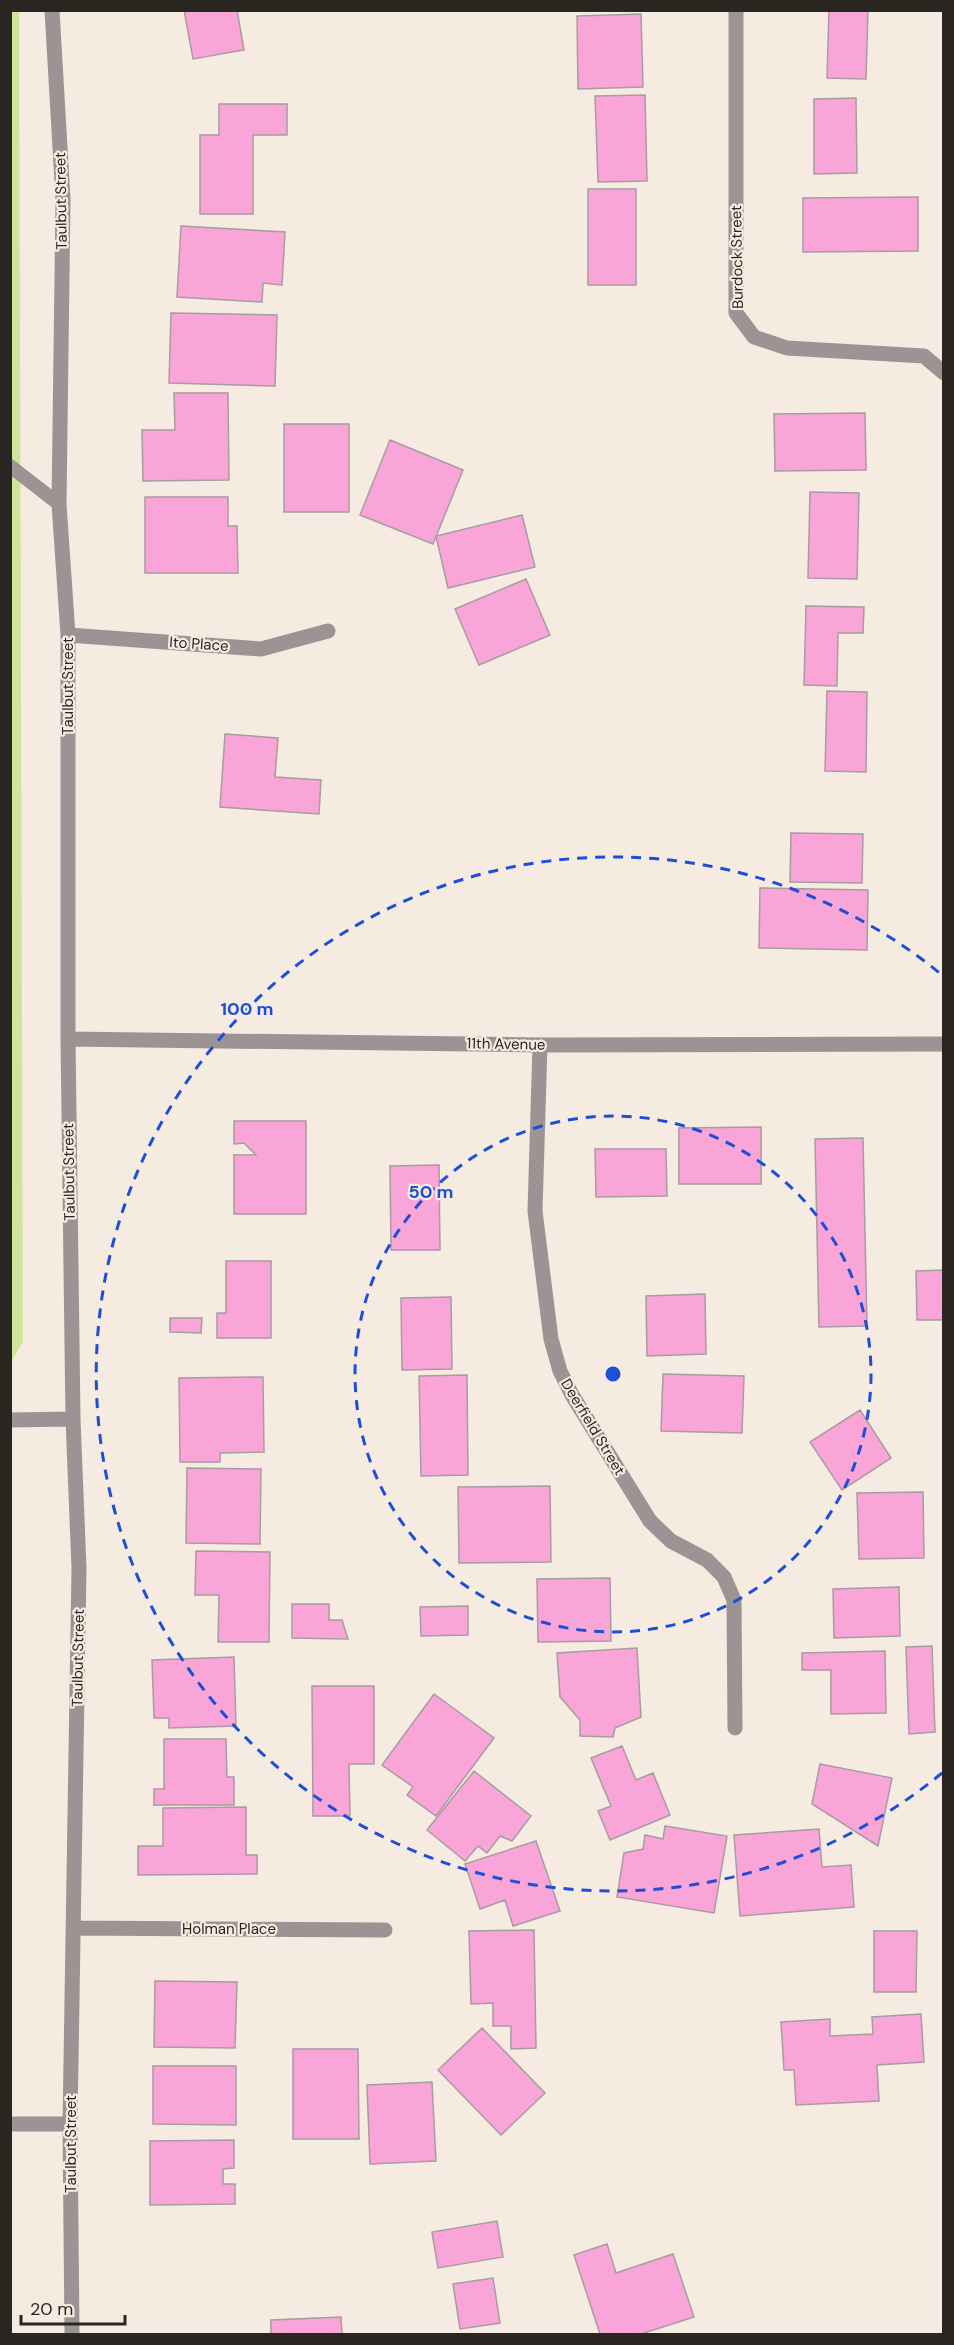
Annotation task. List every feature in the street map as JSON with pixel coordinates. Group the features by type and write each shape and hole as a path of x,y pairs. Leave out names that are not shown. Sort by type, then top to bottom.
{"street":[{"name":"Taulbut Street","path":"52,10 63,200 59,504 68,635 68,1039 73,1419 79,1568 70,2124 72,2334"},
{"name":"Burdock Street","path":"736,10 736,313 754,337 787,348 924,356 944,373"},
{"name":"Ito Place","path":"68,635 261,649 328,631"},
{"name":"11th Avenue","path":"68,1039 540,1045 944,1044"},
{"name":"Deerfield Street","path":"540,1045 535,1211 551,1340 560,1371 572,1395 650,1521 671,1541 707,1560 724,1577 734,1600 735,1728"},
{"path":"10,1420 73,1419"},
{"name":"Holman Place","path":"73,1928 386,1930"},
{"path":"10,2124 70,2124"}],"lane":[{"path":"10,466 59,504"}],"green space":[{"path":"19,10 23,1342 11,1362 10,11"}],"building":[{"path":"184,10 237,10 244,50 193,59"},
{"path":"829,10 868,10 866,79 827,78"},
{"path":"641,14 643,87 578,89 577,16"},
{"path":"645,95 647,181 598,182 595,96"},
{"path":"856,98 857,173 814,174 814,99"},
{"path":"219,104 287,104 287,135 253,135 253,214 200,214 200,135 219,135"},
{"path":"588,189 636,189 636,285 588,285"},
{"path":"918,197 918,251 803,252 803,198"},
{"path":"181,226 285,232 282,285 263,283 262,302 177,297"},
{"path":"171,313 277,315 275,386 169,383"},
{"path":"174,393 228,393 229,480 143,481 142,430 175,430"},
{"path":"865,413 866,470 775,471 774,414"},
{"path":"284,424 349,424 349,512 284,512"},
{"path":"390,440 463,470 433,544 360,515"},
{"path":"810,492 859,493 857,579 808,578"},
{"path":"145,497 228,497 228,526 237,526 238,573 145,573"},
{"path":"522,515 535,567 448,588 436,536"},
{"path":"526,579 550,635 479,665 455,609"},
{"path":"806,606 864,607 863,633 838,633 837,686 804,685"},
{"path":"827,691 867,692 866,772 825,771"},
{"path":"225,734 278,738 275,777 321,780 319,814 220,807"},
{"path":"791,833 863,834 862,883 790,882"},
{"path":"760,888 868,890 867,950 759,948"},
{"path":"234,1121 306,1121 306,1214 234,1214 234,1155 256,1155 244,1143 234,1144"},
{"path":"761,1127 761,1184 679,1184 679,1128"},
{"path":"863,1138 867,1326 819,1327 815,1139"},
{"path":"595,1149 666,1149 667,1196 596,1197"},
{"path":"439,1165 440,1250 391,1250 390,1166"},
{"path":"226,1261 271,1261 271,1338 217,1338 217,1313 226,1313"},
{"path":"944,1270 944,1320 917,1320 916,1271"},
{"path":"705,1294 706,1354 647,1356 646,1296"},
{"path":"451,1297 452,1369 402,1370 401,1298"},
{"path":"170,1318 202,1318 201,1333 170,1332"},
{"path":"663,1374 744,1376 742,1433 661,1431"},
{"path":"467,1375 468,1475 421,1476 419,1376"},
{"path":"263,1377 264,1452 220,1453 220,1462 180,1462 179,1378"},
{"path":"860,1410 891,1458 842,1490 810,1442"},
{"path":"187,1468 261,1469 260,1544 186,1543"},
{"path":"550,1486 551,1562 459,1563 458,1487"},
{"path":"923,1492 924,1558 859,1559 857,1493"},
{"path":"196,1551 270,1552 269,1642 218,1642 219,1595 195,1595"},
{"path":"610,1578 611,1641 538,1642 537,1579"},
{"path":"899,1587 900,1636 834,1638 833,1589"},
{"path":"292,1604 329,1604 329,1620 342,1620 348,1639 292,1638"},
{"path":"468,1606 468,1635 421,1636 420,1607"},
{"path":"932,1646 935,1732 909,1734 906,1647"},
{"path":"637,1648 641,1717 615,1728 613,1737 580,1736 580,1720 560,1697 557,1653"},
{"path":"885,1651 886,1713 831,1714 831,1670 802,1670 802,1653"},
{"path":"234,1657 236,1726 169,1728 169,1718 154,1718 152,1660"},
{"path":"312,1686 374,1686 374,1764 349,1764 350,1816 313,1816"},
{"path":"434,1694 494,1738 436,1816 407,1795 413,1787 382,1765"},
{"path":"164,1739 226,1739 227,1777 234,1777 234,1805 154,1805 154,1789 164,1789"},
{"path":"622,1746 636,1780 653,1773 670,1815 610,1840 598,1811 611,1806 591,1758"},
{"path":"820,1764 892,1778 878,1846 812,1804"},
{"path":"474,1771 531,1816 512,1841 500,1836 487,1853 478,1846 465,1861 427,1830"},
{"path":"246,1807 246,1855 257,1855 257,1874 138,1875 138,1846 163,1846 163,1808"},
{"path":"665,1826 727,1836 714,1913 617,1897 624,1853 643,1849 645,1835 663,1839"},
{"path":"819,1829 822,1867 851,1865 854,1907 740,1916 734,1835"},
{"path":"536,1841 560,1911 513,1926 505,1900 480,1909 465,1864"},
{"path":"534,1930 536,2048 511,2049 511,2026 493,2026 493,2003 471,2004 469,1931"},
{"path":"874,1931 917,1931 916,1992 874,1992"},
{"path":"155,1981 237,1982 235,2048 154,2047"},
{"path":"921,2014 924,2062 877,2065 879,2101 796,2105 794,2070 784,2070 781,2022 830,2019 830,2036 873,2034 872,2017"},
{"path":"482,2028 545,2093 501,2135 438,2070"},
{"path":"293,2049 358,2049 359,2139 293,2139"},
{"path":"153,2066 236,2066 236,2125 153,2124"},
{"path":"432,2082 436,2161 370,2164 367,2085"},
{"path":"234,2140 234,2168 223,2169 223,2184 235,2184 235,2204 150,2205 150,2141"},
{"path":"497,2221 503,2257 438,2268 432,2232"},
{"path":"607,2244 616,2273 673,2254 694,2317 641,2334 600,2334 574,2255"},
{"path":"493,2278 500,2323 460,2329 453,2284"},
{"path":"341,2317 342,2334 271,2334 271,2320"}]}
